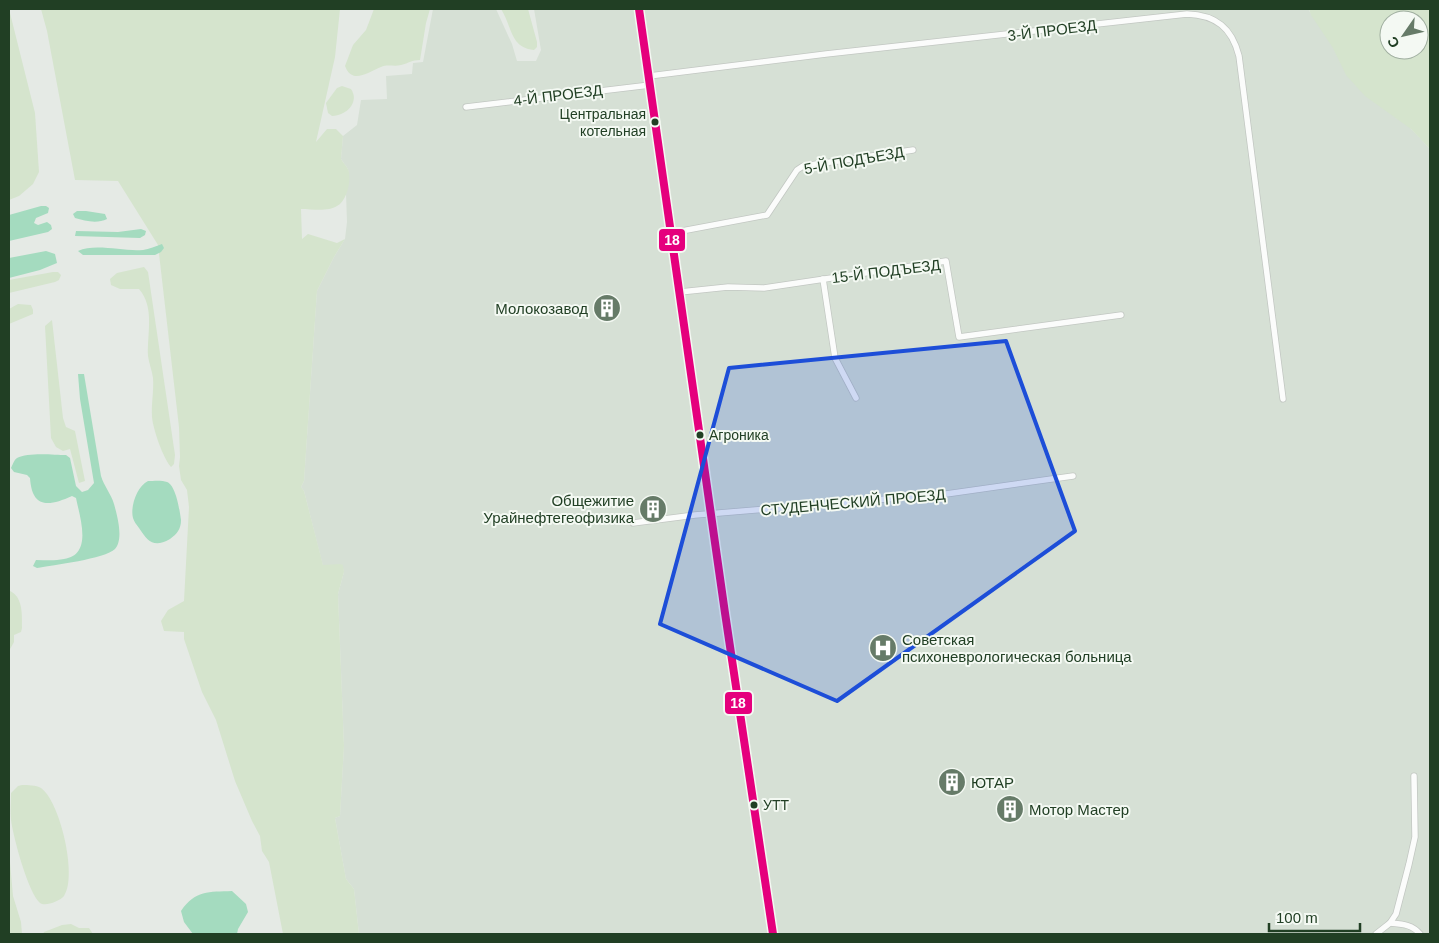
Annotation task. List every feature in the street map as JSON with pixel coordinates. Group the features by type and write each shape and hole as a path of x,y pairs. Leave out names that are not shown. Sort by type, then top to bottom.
{"main road":[{"path":"639,9 773,934"}],"street":[{"name":"3-Й ПРОЕЗД","path":"650,80 807,57 1178,15 1197,14 1211,18 1218,22 1231,36 1239,56 1283,399"},
{"name":"4-Й ПРОЕЗД","path":"466,106 650,80"},
{"name":"5-Й ПОДЪЕЗД","path":"671,234 767,215 797,170 803,166 913,150"},
{"name":"15-Й ПОДЪЕЗД","path":"680,292 728,287 764,288 946,261 959,337 1121,315"},
{"path":"823,279 836,358 856,398"},
{"name":"СТУДЕНЧЕСКИЙ ПРОЕЗД","path":"633,522 946,494 1073,476"},
{"path":"1376,934 1390,923 1400,903 1414,837 1414,776"},
{"path":"1390,923 1407,925 1420,934"}],"highlighted area":[{"path":"1006,341 1075,531 837,701 660,624 729,368"}],"shaded area":[{"path":"9,9 35,113 39,172 33,184 19,196 9,200"},
{"path":"41,9 340,9 335,57 316,142 327,129 336,129 343,136 341,159 348,169 349,184 344,200 337,206 325,210 301,209 302,239 308,234 337,243 345,239 317,291 304,481 301,487 304,491 323,565 343,565 344,572 338,594 344,746 340,816 335,818 346,879 354,889 359,934 283,934 269,862 262,851 260,836 235,781 216,720 202,692 184,639 184,632 164,631 161,621 168,610 184,601 189,507 187,490 181,480 179,466 179,427 158,245 118,181 75,180 47,31"},
{"path":"374,9 430,9 420,60 399,66 383,66 361,76 352,75 345,66 353,45 366,30"},
{"path":"433,9 496,9 512,44 517,61 536,61 541,50 534,9 1308,9 1331,44 1430,149 1430,934 359,934 354,889 346,879 335,818 340,816 344,746 338,594 344,572 342,565 323,566 304,491 301,487 304,481 317,291 345,239 347,222 346,193 349,179 348,169 341,159 343,136 357,125 361,100 387,99 386,76 412,74 413,63 423,62"},
{"path":"501,9 528,9 537,42 537,47 534,50 520,45 516,41"},
{"path":"1309,9 1430,9 1430,149 1411,129 1365,96 1346,75 1333,48"},
{"path":"342,86 351,89 354,99 353,103 347,111 332,116 328,113 326,103 337,88"},
{"path":"41,206 49,208 48,213 36,218 34,223 38,225 47,222 51,225 52,229 48,232 9,241 9,215"},
{"path":"77,211 105,214 107,219 95,222 75,218 73,214"},
{"path":"141,229 146,231 145,235 140,238 75,236 76,231 118,232"},
{"path":"162,244 164,248 155,255 83,255 78,251 93,248 143,250"},
{"path":"46,251 55,254 57,263 40,270 9,278 9,258"},
{"path":"144,267 148,272 175,455 174,464 171,467 159,443 152,417 153,378 148,356 149,312 147,304 139,289 120,289 111,285 110,279 117,273"},
{"path":"58,272 61,275 59,280 9,293 9,280"},
{"path":"18,304 31,305 33,314 9,324 9,309"},
{"path":"52,320 63,418 66,427 75,431 85,481 79,483 70,449 63,451 56,447 51,438 45,326"},
{"path":"78,374 84,374 101,476 117,514 119,527 118,545 109,553 101,556 37,568 33,566 36,560 64,559 73,556 79,551 82,543 82,525 76,498 72,496 49,503 38,500 31,488 30,478 27,475 14,472 11,468 16,459 22,456 34,454 66,455 70,458 76,486 82,492 88,490 94,483 80,399"},
{"path":"148,481 163,481 170,484 175,493 180,511 181,523 178,531 170,539 160,543 152,542 142,533 132,513 135,497 141,487"},
{"path":"9,583 10,591 20,602 22,628 21,632 14,635 14,642 9,651"},
{"path":"18,786 39,787 48,796 55,808 65,840 68,857 68,886 62,898 49,904 40,903 35,897 26,877 12,828 11,793"},
{"path":"9,851 13,896 21,922 22,934 9,934"},
{"path":"232,891 246,904 248,912 237,934 193,934 184,922 181,911 186,904 203,894"},
{"path":"71,924 79,928 89,928 93,934 43,934 62,925"}],"transit line":[{"name":"18","path":"639,9 773,934"}],"place":[{"name":"Центральная котельная","path":"655,122"},
{"name":"Молокозавод","path":"607,308"},
{"name":"Агроника","path":"700,435"},
{"name":"Общежитие Урайнефтегеофизика","path":"653,509"},
{"name":"Советская психоневрологическая больница","path":"883,648"},
{"name":"ЮТАР","path":"952,782"},
{"name":"УТТ","path":"754,805"},
{"name":"Мотор Мастер","path":"1010,809"}]}
